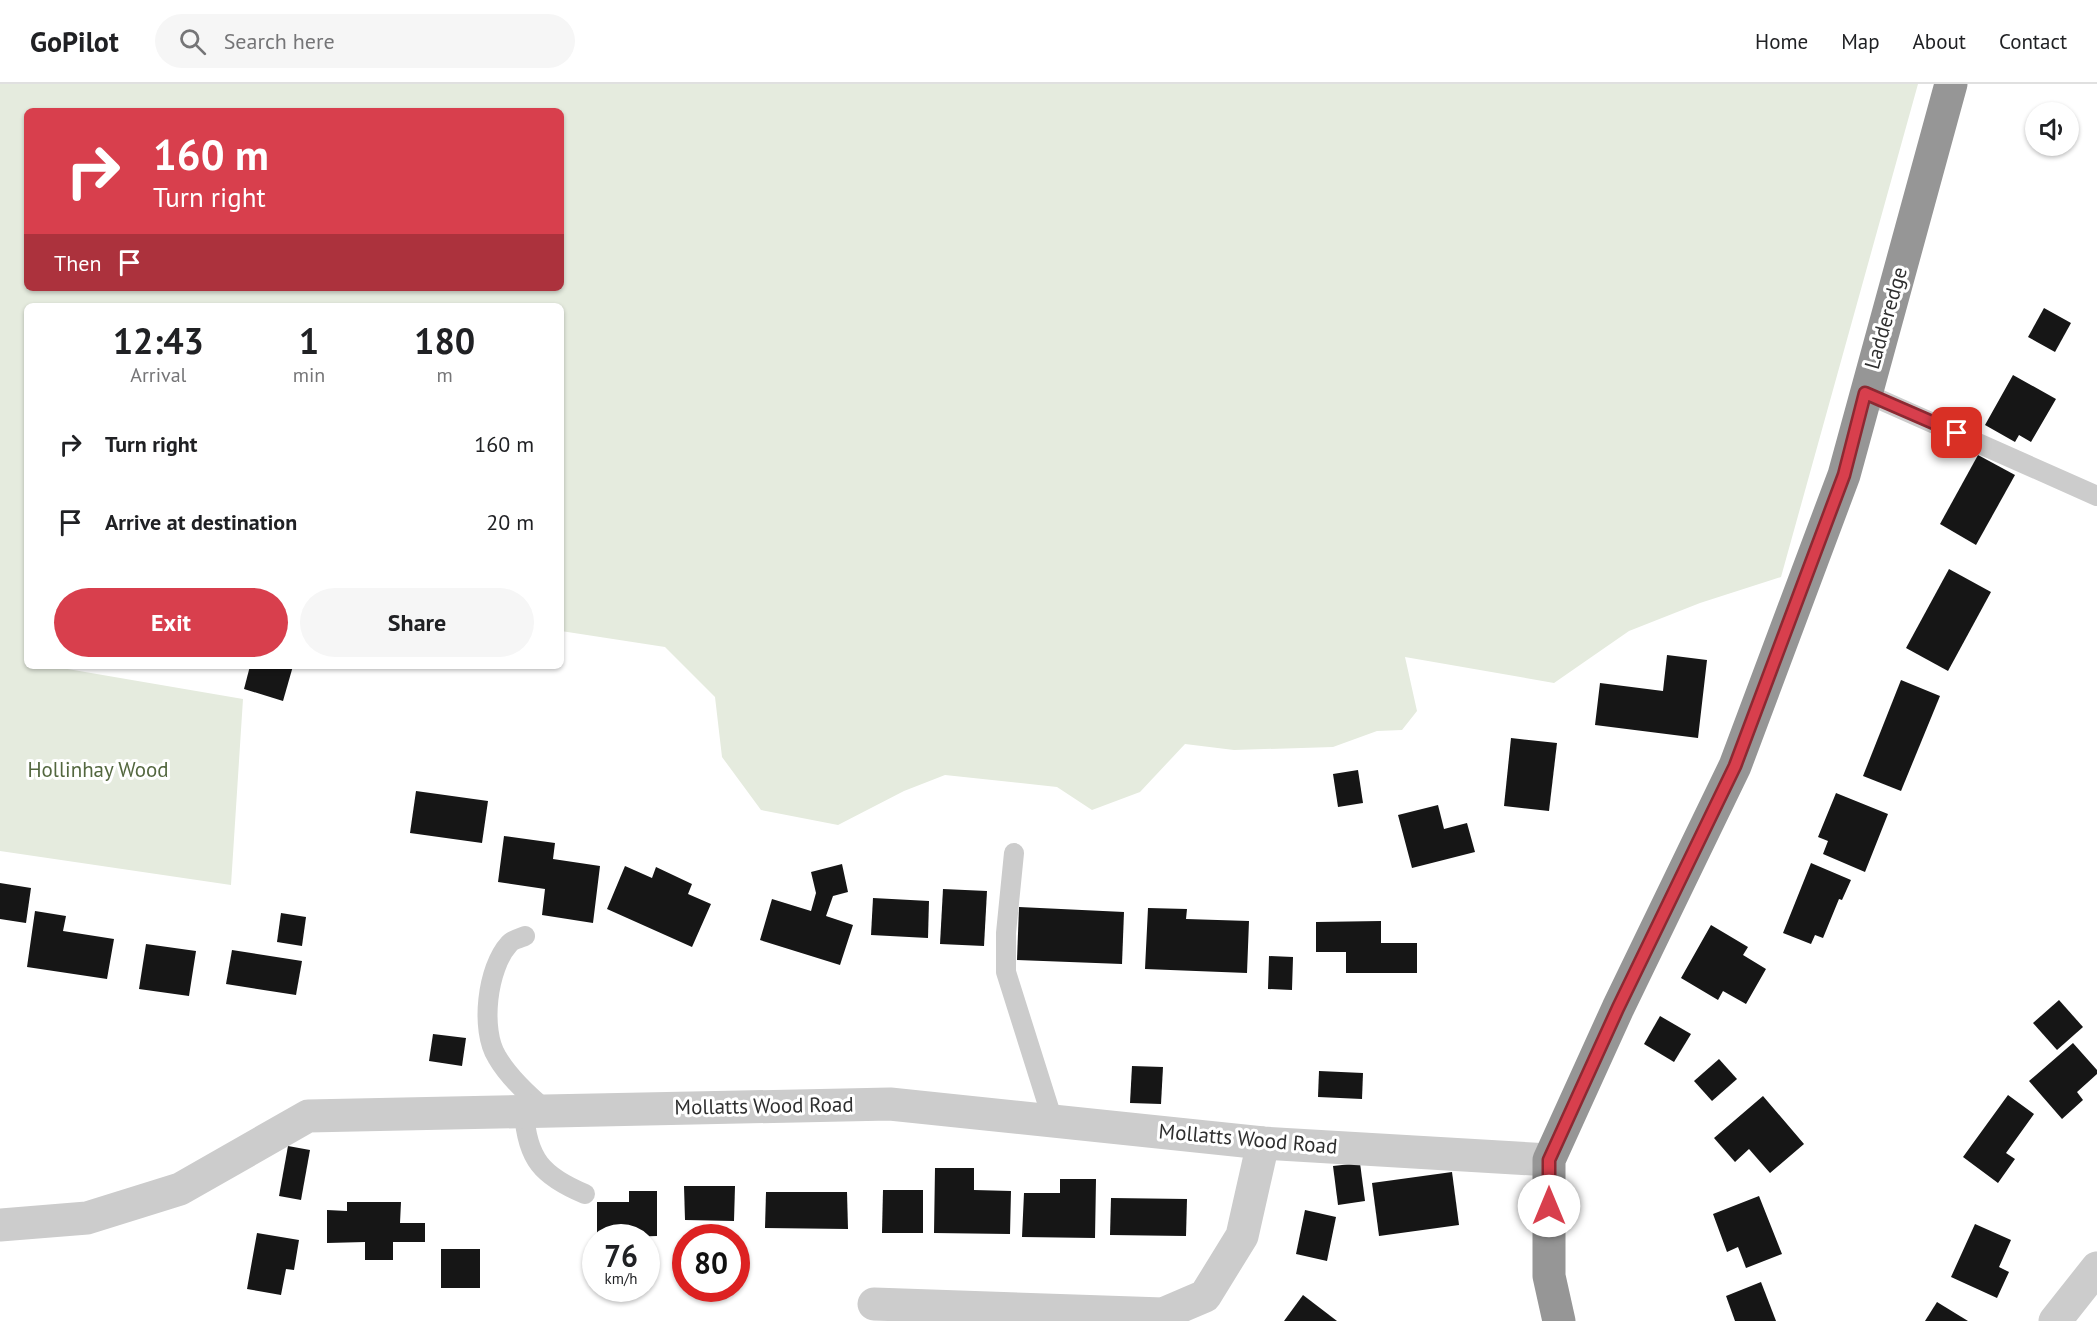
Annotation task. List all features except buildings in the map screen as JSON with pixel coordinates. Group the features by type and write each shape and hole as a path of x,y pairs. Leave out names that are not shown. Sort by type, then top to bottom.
{"highway":[{"name":"Ladderedge","path":"1559,1321 1549,1276 1549,1160 1618,1008 1735,766 1844,475 1951,84"}],"street":[{"name":"Mollatts Wood Road","path":"0,1225 87,1218 180,1189 308,1116 890,1104 1263,1143 1549,1160"},
{"path":"874,1304 1162,1314 1204,1296 1242,1236 1263,1143"},
{"path":"2055,1321 2097,1269"}],"lane":[{"path":"1865,393 2097,496"},
{"path":"1014,853 1006,933 1005,972 1053,1121"},
{"path":"525,936 509,943 495,968 487,1023 489,1041 535,1111 525,1134 534,1158 547,1173 563,1185 585,1194"}],"green space":[{"name":"Hollinhay Wood","path":"0,84 1918,84 1781,577 1700,603 1629,631 1554,683 1405,657 1417,711 1402,730 1377,731 1333,747 1234,750 1185,744 1140,792 1092,810 1057,787 945,775 904,791 838,825 761,810 722,757 715,697 665,647 564,631 564,303 24,303 24,669 68,669 243,699 231,885 0,851"}],"route":[{"path":"1549,1206 1549,1160 1618,1008 1735,766 1844,475 1865,393 1957,433"}]}
